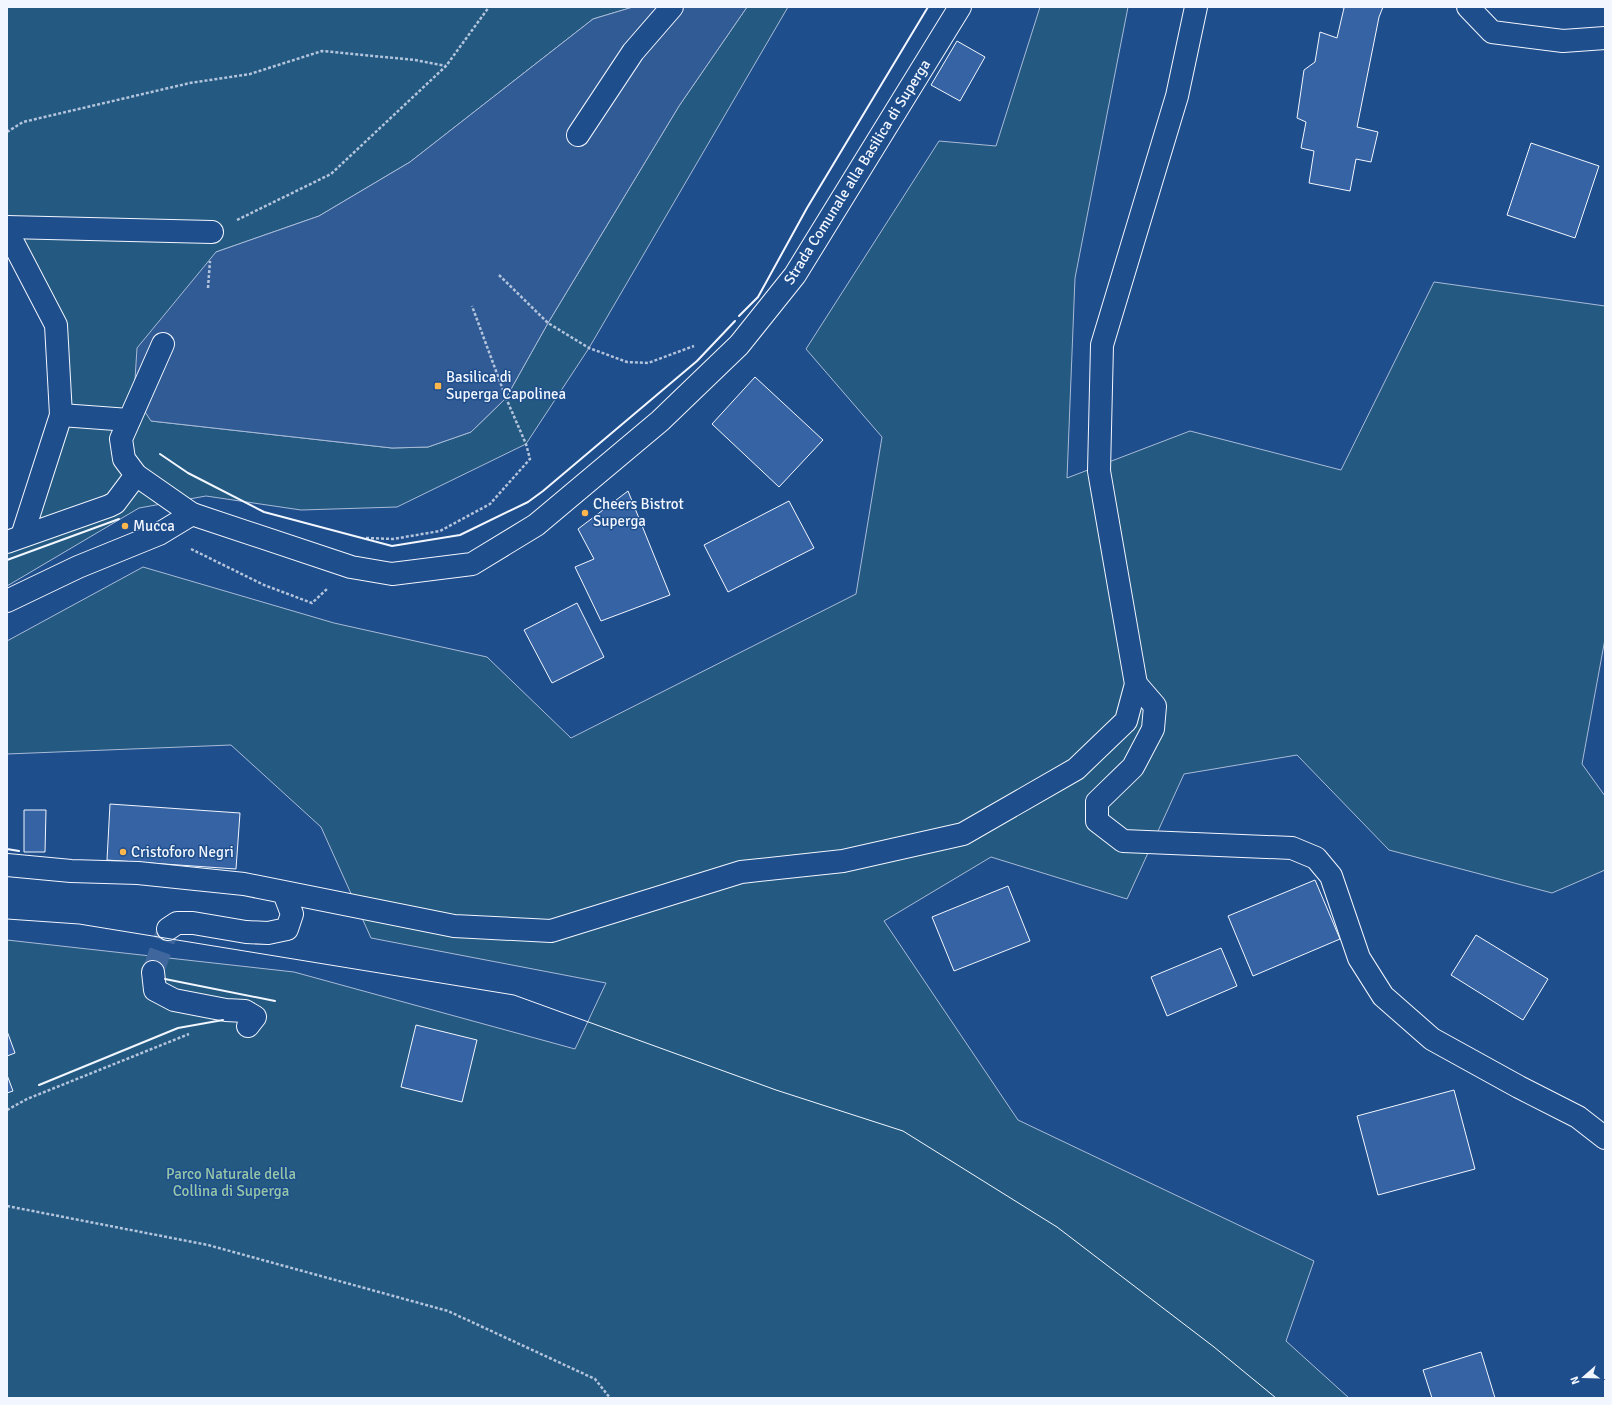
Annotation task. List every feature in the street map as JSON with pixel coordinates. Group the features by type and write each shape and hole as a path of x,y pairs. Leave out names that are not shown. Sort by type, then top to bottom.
{"street":[{"path":"578,135 633,52 672,7"},
{"name":"Strada Comunale alla Basilica di Superga","path":"163,344 122,439 124,459 136,475 192,514 351,566 392,574 472,564 536,525 660,421 739,345 795,275 960,7"},
{"path":"7,865 71,872 138,873 210,879 244,884 454,926 551,931 741,872 843,861 963,834 1076,769 1126,721 1136,684 1099,471 1102,345 1177,96 1196,7"},
{"path":"1468,7 1492,32 1563,41 1605,38"},
{"path":"7,227 212,232"},
{"path":"7,230 56,325 61,415 15,539"},
{"path":"61,415 129,420"},
{"path":"15,539 115,503 136,475"},
{"path":"7,601 78,567 151,537 192,514"},
{"path":"1136,684 1155,706 1153,729 1133,767 1097,802 1097,821 1123,841 1292,848 1316,858 1331,876 1359,958 1383,996 1432,1039 1519,1088 1578,1117 1605,1138"},
{"path":"168,929 178,923 193,923 246,932 268,933 287,929 292,914 284,892"},
{"path":"153,972 155,990 174,1000 226,1010 245,1011 254,1016 248,1026"}],"path":[{"path":"208,288 212,232 331,174 446,66 489,7"},
{"path":"7,132 23,122 190,83 250,74 322,51 415,60 446,66"},
{"path":"500,275 548,323 589,348 627,362 648,363 699,344"},
{"path":"360,538 394,539 440,531 490,504 530,459 526,444 506,398 472,306"},
{"path":"151,537 264,585 312,603 351,566"},
{"path":"7,1110 27,1099 185,1035 191,1034"},
{"path":"7,1206 208,1245 448,1311 595,1379 610,1398"}],"green space":[{"path":"7,7 633,7 593,19 410,162 319,216 216,252 151,421 392,448 428,447 471,432 506,398 548,323 679,106 747,7 788,7 589,348 526,444 397,507 301,510 206,496 139,508 7,586 7,542 61,415 56,325 7,231"},
{"name":"Parco Naturale della Collina di Superga","path":"1040,7 1128,7 1075,278 1067,478 1190,431 1341,470 1434,282 1605,306 1605,639 1582,764 1605,796 1605,870 1552,893 1389,850 1297,755 1184,774 1127,899 991,857 884,921 1018,1120 1314,1261 1286,1341 1349,1398 7,1398 7,940 294,972 575,1049 606,983 371,938 321,827 231,745 7,754 7,641 143,567 334,623 487,657 571,738 856,594 882,437 806,349 939,141 996,146"}],"shaded area":[{"path":"633,7 747,7 679,106 548,323 506,398 471,432 428,447 392,448 151,421 134,395 137,348 216,252 319,216 410,162 593,19"}],"building":[{"path":"1340,7 1383,7 1379,17 1357,127 1378,132 1371,162 1356,159 1350,191 1309,183 1314,151 1301,148 1306,122 1297,118 1304,70 1315,62 1320,32 1337,38 1344,8"},
{"path":"957,41 985,57 960,101 931,85"},
{"path":"1531,143 1599,166 1575,238 1507,215"},
{"path":"755,377 823,440 779,487 712,424"},
{"path":"628,491 670,595 601,621 575,567 594,559 578,529"},
{"path":"789,501 814,548 728,592 704,545"},
{"path":"577,603 604,657 552,683 524,630"},
{"path":"110,804 240,813 236,869 107,860"},
{"path":"24,810 46,810 45,852 24,852"},
{"path":"1315,880 1340,939 1253,976 1228,916"},
{"path":"1008,886 1030,941 954,971 932,917"},
{"path":"1476,935 1548,979 1523,1020 1451,975"},
{"path":"1221,948 1237,986 1167,1016 1151,977"},
{"path":"416,1025 477,1040 462,1102 401,1087"},
{"path":"7,1031 15,1053 7,1056"},
{"path":"7,1075 13,1091 7,1093"},
{"path":"1454,1090 1475,1169 1378,1195 1357,1116"},
{"path":"1481,1352 1495,1398 1432,1398 1423,1370"}],"tunnel":[{"path":"153,972 168,929"}],"tram line":[{"path":"7,919 79,924 514,995 776,1090 903,1131 1057,1227 1214,1347 1276,1398"}],"wall":[{"path":"739,316 758,297 807,208 928,7"},
{"path":"160,454 188,473 264,512 392,546 460,535 528,502 543,491 697,361 735,321"},
{"path":"7,560 119,519"},
{"path":"7,849 19,851"},
{"path":"165,979 275,1001"},
{"path":"39,1085 178,1028 223,1020"}],"place":[{"name":"Basilica di Superga Capolinea","path":"438,386"},
{"name":"Cheers Bistrot Superga","path":"585,513"},
{"name":"Mucca","path":"125,526"},
{"name":"Cristoforo Negri","path":"123,852"}]}
